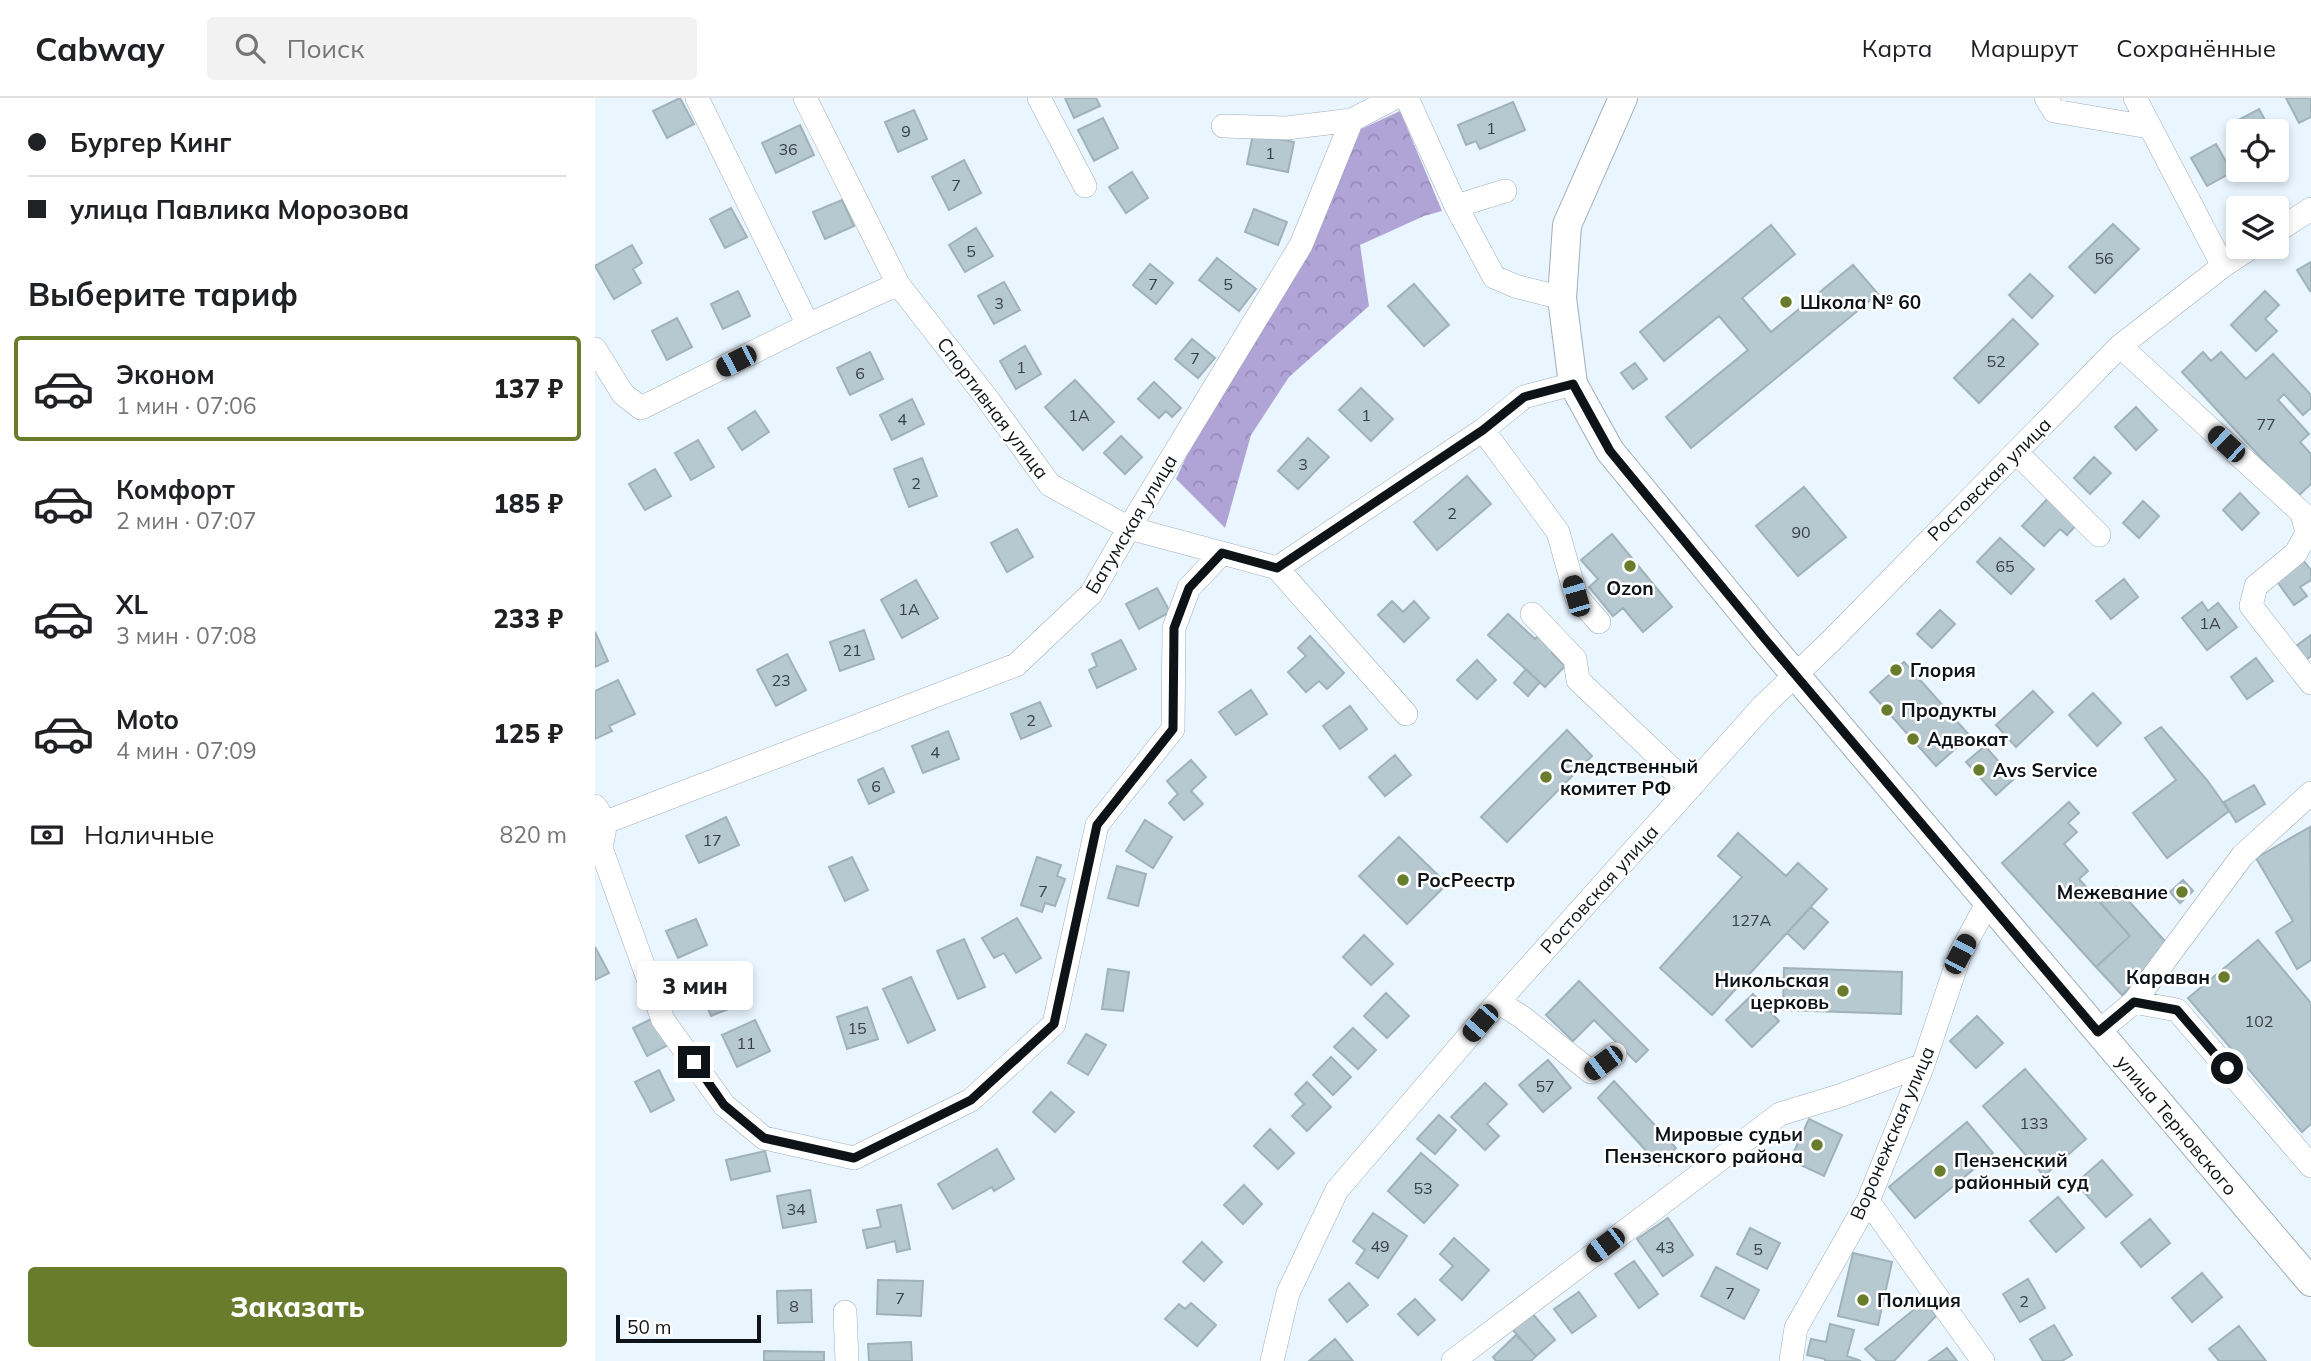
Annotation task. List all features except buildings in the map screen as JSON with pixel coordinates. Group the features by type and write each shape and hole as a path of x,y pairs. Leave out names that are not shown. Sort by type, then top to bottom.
{"main road":[{"name":"улица Терновского","path":"1623,98 1567,225 1562,298 1573,384 1610,451 1795,675 2098,1032 2307,1268"}],"street":[{"path":"697,98 808,325"},
{"name":"Спортивная улица","path":"805,98 898,284 1050,485 1129,528 1277,568"},
{"path":"1039,98 1085,186"},
{"path":"1223,126 1287,128 1352,120 1395,98"},
{"path":"1407,98 1456,206 1494,277 1515,286 1562,298"},
{"path":"2046,98 2055,111 2149,127"},
{"path":"2135,98 2223,266"},
{"name":"Батумская улица","path":"599,819 1016,665 1091,594 1301,245 1352,120"},
{"path":"1456,206 1505,191"},
{"path":"2289,223 2311,209"},
{"name":"Ростовская улица","path":"1272,1361 1288,1293 1337,1190 1498,1002 1763,706 2120,346 2234,259"},
{"path":"595,349 623,394 641,408 808,325 898,284"},
{"path":"2120,346 2302,513 2307,533 2296,553 2256,586 2251,606 2311,683"},
{"path":"1406,714 1277,568 1483,430 1524,397 1573,384"},
{"path":"1483,430 1558,531 1576,596 1599,622"},
{"path":"2015,452 2099,535"},
{"path":"599,819 601,848 663,1020 724,1105 764,1138 854,1158 971,1100 1054,1024 1097,825 1173,729 1174,628 1189,588 1222,553"},
{"path":"1532,614 1575,659 1578,680 1691,787"},
{"path":"2098,1032 2134,1002 2242,855 2311,793"},
{"name":"Воронежская улица","path":"1791,1361 1796,1328 1868,1201 1923,1065 1960,954 1988,902"},
{"path":"1498,1002 1522,1017 1591,1072 1615,1054"},
{"path":"2134,1002 2177,1010 2311,1166"},
{"path":"1453,1361 1780,1114 1923,1065"},
{"path":"1868,1201 1983,1361"},
{"path":"845,1312 847,1361"}],"green space":[{"path":"1400,111 1442,211 1424,216 1360,245 1369,306 1289,377 1251,435 1225,528 1176,479 1204,418 1359,130"}],"place":[{"name":"Школа № 60","path":"1786,302"},
{"name":"Ozon","path":"1630,566"},
{"name":"Глория","path":"1896,670"},
{"name":"Продукты","path":"1887,710"},
{"name":"Адвокат","path":"1913,739"},
{"name":"Avs Service","path":"1979,770"},
{"name":"Следственный комитет РФ","path":"1546,777"},
{"name":"РосРеестр","path":"1403,880"},
{"name":"Межевание","path":"2182,892"},
{"name":"Караван","path":"2224,977"},
{"name":"Никольская церковь","path":"1843,991"},
{"name":"Мировые судьи Пензенского района","path":"1817,1145"},
{"name":"Пензенский районный суд","path":"1940,1171"},
{"name":"Полиция","path":"1863,1300"}],"route":[{"path":"694,1062 724,1105 764,1138 854,1158 971,1100 1054,1024 1097,825 1173,729 1174,628 1189,588 1222,553 1277,568 1483,430 1524,397 1573,384 1610,451 1765,639 2098,1032 2134,1002 2177,1010 2227,1068"}]}
